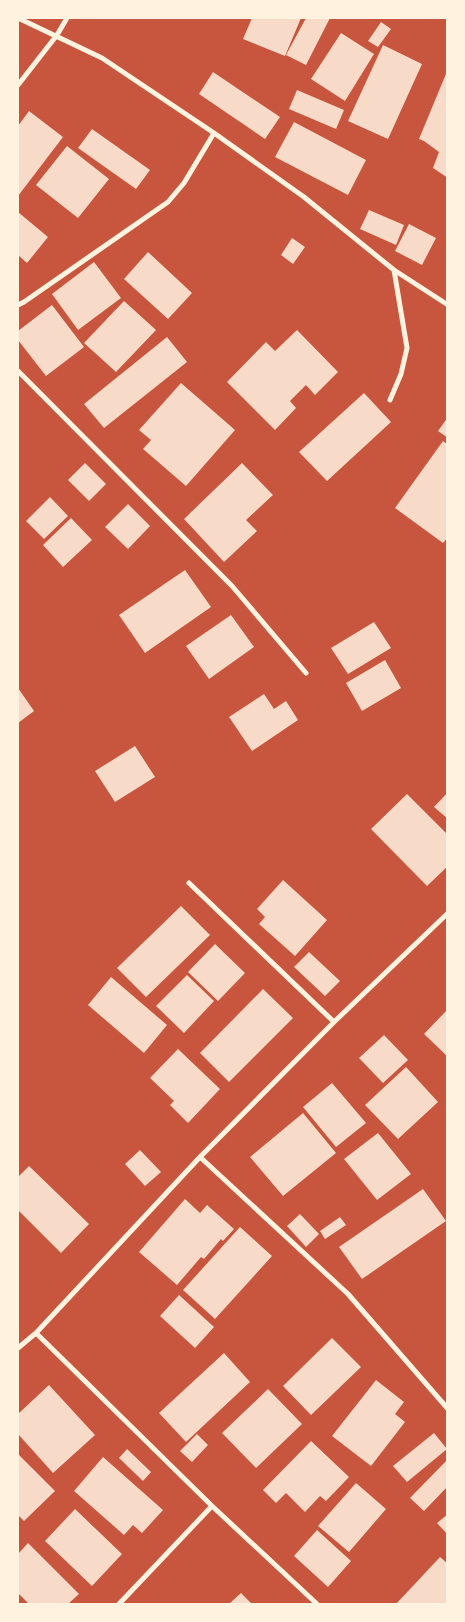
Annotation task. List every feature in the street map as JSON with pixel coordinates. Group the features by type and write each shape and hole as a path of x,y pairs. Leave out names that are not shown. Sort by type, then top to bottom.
{"street":[{"path":"18,18 102,58 214,133 304,197 394,270 448,306"},
{"path":"18,85 57,35 67,18"},
{"path":"18,305 168,202 184,183 214,133"},
{"path":"390,400 401,374 407,348 394,270"},
{"path":"18,371 232,586 306,673"},
{"path":"188,883 334,1022"},
{"path":"18,1348 36,1333 200,1156 334,1022 448,913"},
{"path":"200,1156 348,1294 448,1408"},
{"path":"36,1333 212,1506 317,1604"},
{"path":"119,1604 212,1506"}],"building":[{"path":"252,18 301,18 285,56 243,39"},
{"path":"306,18 330,18 306,65 286,55"},
{"path":"381,22 391,29 378,47 368,41"},
{"path":"341,33 374,54 345,101 311,79"},
{"path":"383,45 422,64 388,139 348,121"},
{"path":"448,69 448,178 433,168 439,152 419,139"},
{"path":"213,72 280,117 265,139 199,94"},
{"path":"297,90 344,110 336,129 289,109"},
{"path":"29,111 63,137 18,196 18,126"},
{"path":"294,122 366,160 348,195 275,157"},
{"path":"92,129 150,170 136,189 78,148"},
{"path":"67,146 109,179 78,218 36,185"},
{"path":"369,210 404,225 396,245 360,229"},
{"path":"18,212 48,237 27,263 18,255"},
{"path":"409,224 436,238 422,265 395,251"},
{"path":"292,238 305,247 293,264 281,255"},
{"path":"148,252 192,293 168,319 124,279"},
{"path":"94,262 121,298 78,330 52,294"},
{"path":"124,301 156,330 116,372 84,343"},
{"path":"52,305 84,347 46,376 18,340 18,331"},
{"path":"297,330 338,372 315,395 306,385 290,401 296,408 275,430 227,382 266,342 275,351"},
{"path":"167,337 187,362 104,428 84,404"},
{"path":"181,383 235,430 186,486 143,449 151,440 139,430"},
{"path":"364,393 391,422 327,481 299,452"},
{"path":"448,417 448,438 438,431"},
{"path":"443,441 448,445 448,537 443,543 395,508"},
{"path":"85,463 106,484 89,501 68,480"},
{"path":"242,463 273,495 246,520 257,531 224,562 184,519"},
{"path":"50,497 68,516 44,539 26,521"},
{"path":"128,504 150,526 128,549 105,527"},
{"path":"71,518 92,540 63,567 43,545"},
{"path":"185,570 211,607 145,653 119,615"},
{"path":"231,615 254,647 209,679 186,646"},
{"path":"374,622 391,648 348,674 331,648"},
{"path":"385,660 401,688 362,711 346,683"},
{"path":"18,688 34,711 18,723"},
{"path":"264,694 274,709 286,701 298,720 252,751 229,717"},
{"path":"135,746 155,777 115,802 95,771"},
{"path":"448,792 448,819 434,807"},
{"path":"407,794 448,835 448,866 427,886 371,829"},
{"path":"283,880 327,920 295,956 259,924 265,917 257,909"},
{"path":"181,906 210,935 146,997 117,968"},
{"path":"215,944 245,973 218,1001 188,972"},
{"path":"309,952 340,981 325,996 294,967"},
{"path":"187,975 214,1001 184,1033 156,1006"},
{"path":"111,977 167,1025 144,1053 88,1005"},
{"path":"263,989 293,1018 229,1082 200,1053"},
{"path":"448,1009 448,1057 424,1034"},
{"path":"384,1035 408,1060 383,1083 359,1058"},
{"path":"178,1049 220,1089 188,1123 170,1105 174,1101 150,1078"},
{"path":"406,1067 438,1102 398,1139 365,1105"},
{"path":"332,1083 366,1123 336,1147 303,1107"},
{"path":"303,1113 336,1153 283,1196 250,1157"},
{"path":"378,1133 411,1174 377,1200 344,1159"},
{"path":"140,1150 161,1172 145,1186 125,1164"},
{"path":"29,1166 89,1224 61,1253 18,1210 18,1177"},
{"path":"423,1189 446,1221 362,1279 339,1247"},
{"path":"185,1199 200,1213 207,1205 234,1229 223,1241 221,1239 204,1259 201,1257 177,1285 139,1252"},
{"path":"300,1214 319,1234 306,1247 287,1226"},
{"path":"340,1217 346,1225 325,1239 320,1231"},
{"path":"240,1227 272,1256 215,1319 183,1290"},
{"path":"179,1295 214,1327 195,1348 160,1316"},
{"path":"332,1338 361,1367 311,1415 283,1386"},
{"path":"224,1353 250,1382 186,1442 159,1413"},
{"path":"376,1380 404,1402 395,1414 405,1422 371,1466 332,1436"},
{"path":"49,1385 95,1435 53,1473 18,1434 18,1414"},
{"path":"268,1389 302,1424 256,1468 222,1433"},
{"path":"434,1433 447,1449 407,1482 393,1466"},
{"path":"197,1434 208,1445 192,1462 180,1451"},
{"path":"311,1441 349,1477 326,1501 320,1496 305,1512 286,1493 276,1503 263,1490"},
{"path":"127,1449 151,1472 143,1481 119,1458"},
{"path":"18,1454 55,1491 24,1521 18,1515"},
{"path":"103,1457 163,1510 142,1533 133,1525 124,1535 74,1491"},
{"path":"448,1459 448,1486 424,1511 410,1498"},
{"path":"356,1483 386,1509 349,1552 318,1526"},
{"path":"75,1509 122,1554 92,1586 45,1541"},
{"path":"448,1514 448,1535 437,1523"},
{"path":"317,1530 351,1561 328,1587 294,1556"},
{"path":"28,1543 79,1594 68,1604 29,1604 18,1593 18,1554"},
{"path":"440,1557 448,1564 448,1604 396,1604"},
{"path":"241,1593 252,1604 229,1604"}]}
